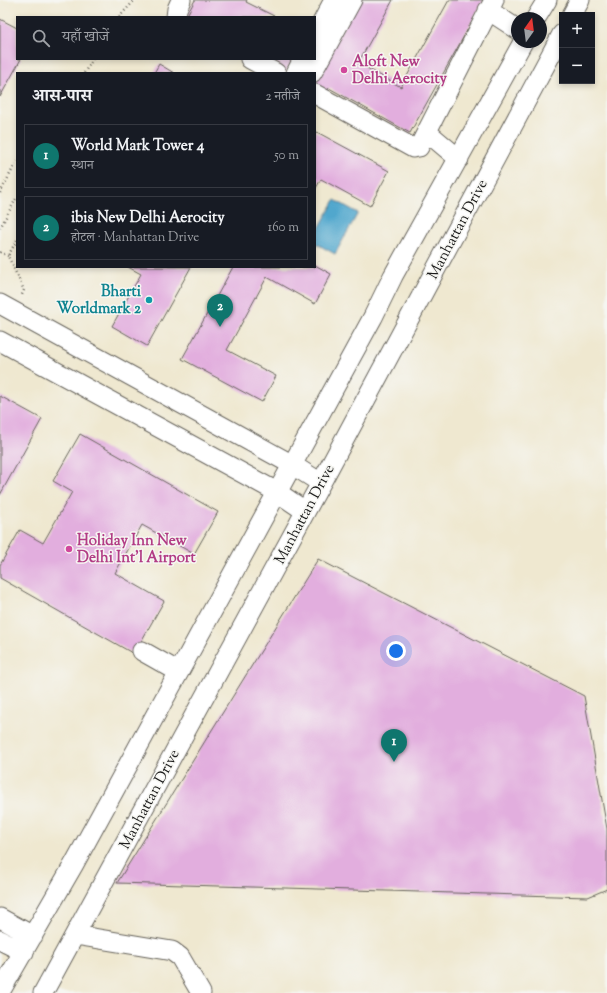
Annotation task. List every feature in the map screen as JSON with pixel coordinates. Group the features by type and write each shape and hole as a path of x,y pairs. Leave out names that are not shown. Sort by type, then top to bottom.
{"street":[{"path":"176,16 177,9 181,0"},
{"path":"316,34 334,0"},
{"path":"313,72 352,0"},
{"path":"539,12 546,0"},
{"path":"574,12 580,0"},
{"path":"316,95 413,148 416,148 420,146 491,5 511,23"},
{"name":"Manhattan Drive","path":"43,993 321,483 559,40"},
{"name":"Manhattan Drive","path":"0,992 33,936 179,672 373,317 393,276 520,48"},
{"path":"252,60 274,72"},
{"path":"296,72 302,60"},
{"path":"427,132 459,159"},
{"path":"7,308 292,464 321,483"},
{"path":"0,341 277,492 305,511"},
{"path":"142,651 179,672"},
{"path":"0,918 33,936"},
{"path":"75,935 172,951 180,957 201,993"},
{"path":"0,940 24,952"}],"path":[{"path":"121,16 135,0"},
{"path":"85,72 92,60"},
{"path":"0,193 16,163"},
{"path":"0,228 16,199"},
{"path":"8,256 16,242"},
{"path":"0,252 8,256 24,290 7,308"}],"water":[{"path":"335,200 358,213 335,254 316,244 316,233"}],"building":[{"path":"195,0 247,0 246,2 274,16 187,16"},
{"name":"Aloft New Delhi Aerocity","path":"358,0 393,0 358,63 401,87 449,0 484,0 410,133 329,88 326,93 316,88 316,75"},
{"path":"0,19 16,27 16,60 20,60 0,97"},
{"path":"262,60 292,60 286,72"},
{"path":"159,64 172,72 155,72"},
{"path":"316,132 389,171 370,206 321,179 316,188"},
{"path":"316,266 331,274 315,304 267,277 227,350 276,376 262,402 182,359 232,268 316,268"},
{"name":"Bharti Worldmark 2","path":"130,268 190,268 147,346 112,326 141,274"},
{"path":"0,396 42,419 0,495"},
{"name":"Holiday Inn New Delhi Int'l Airport","path":"80,434 218,512 194,554 142,525 115,573 164,601 134,654 0,578 0,565 20,530 43,543 72,492 53,481"},
{"path":"318,559 584,696 607,829 607,889 588,897 117,883"}],"place":[{"name":"Aloft New Delhi Aerocity","path":"344,70"},
{"name":"Bharti Worldmark 2","path":"149,300"},
{"name":"ibis New Delhi Aerocity","path":"220,327"},
{"name":"Holiday Inn New Delhi Int'l Airport","path":"69,549"},
{"name":"World Mark Tower 4","path":"394,762"}]}
